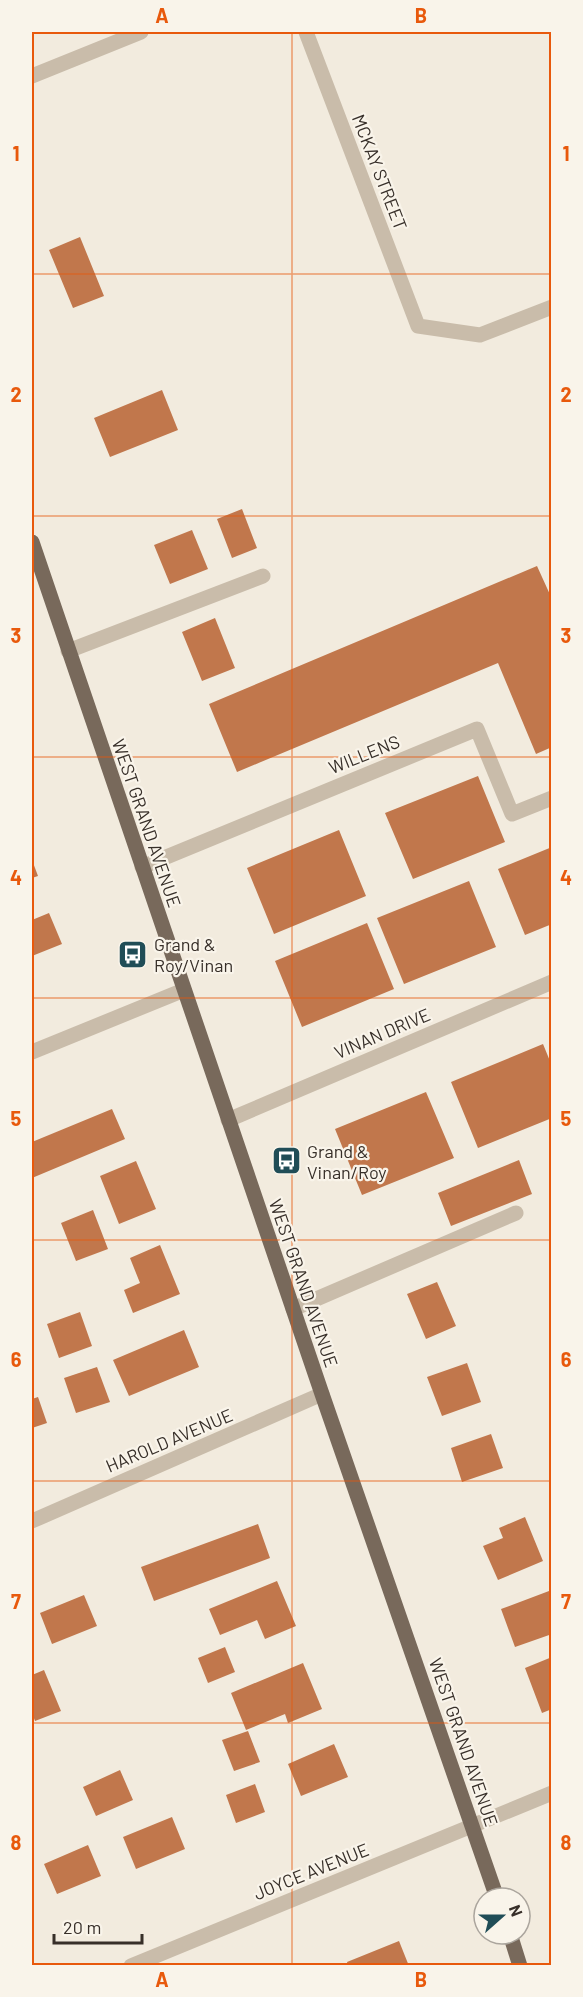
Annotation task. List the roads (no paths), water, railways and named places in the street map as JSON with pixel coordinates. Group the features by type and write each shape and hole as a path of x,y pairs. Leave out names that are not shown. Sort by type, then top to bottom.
{"main road":[{"name":"WEST GRAND AVENUE","path":"32,542 36,574 68,651 322,1394 494,1886"},
{"path":"514,1946 520,1965"}],"street":[{"path":"32,76 141,32"},
{"name":"MCKAY STREET","path":"306,32 418,326 480,335 552,307"},
{"path":"68,651 263,576"},
{"name":"WILLENS","path":"142,867 477,729 512,814 552,798"},
{"name":"VINAN DRIVE","path":"228,1120 552,982"},
{"path":"32,1052 184,990"},
{"path":"293,1309 516,1213"},
{"name":"HAROLD AVENUE","path":"32,1521 322,1394"},
{"name":"JOYCE AVENUE","path":"131,1965 552,1793"}],"place":[{"name":"Grand & Roy/Vinan","path":"133,954"},
{"name":"Grand & Vinan/Roy","path":"286,1161"}]}
